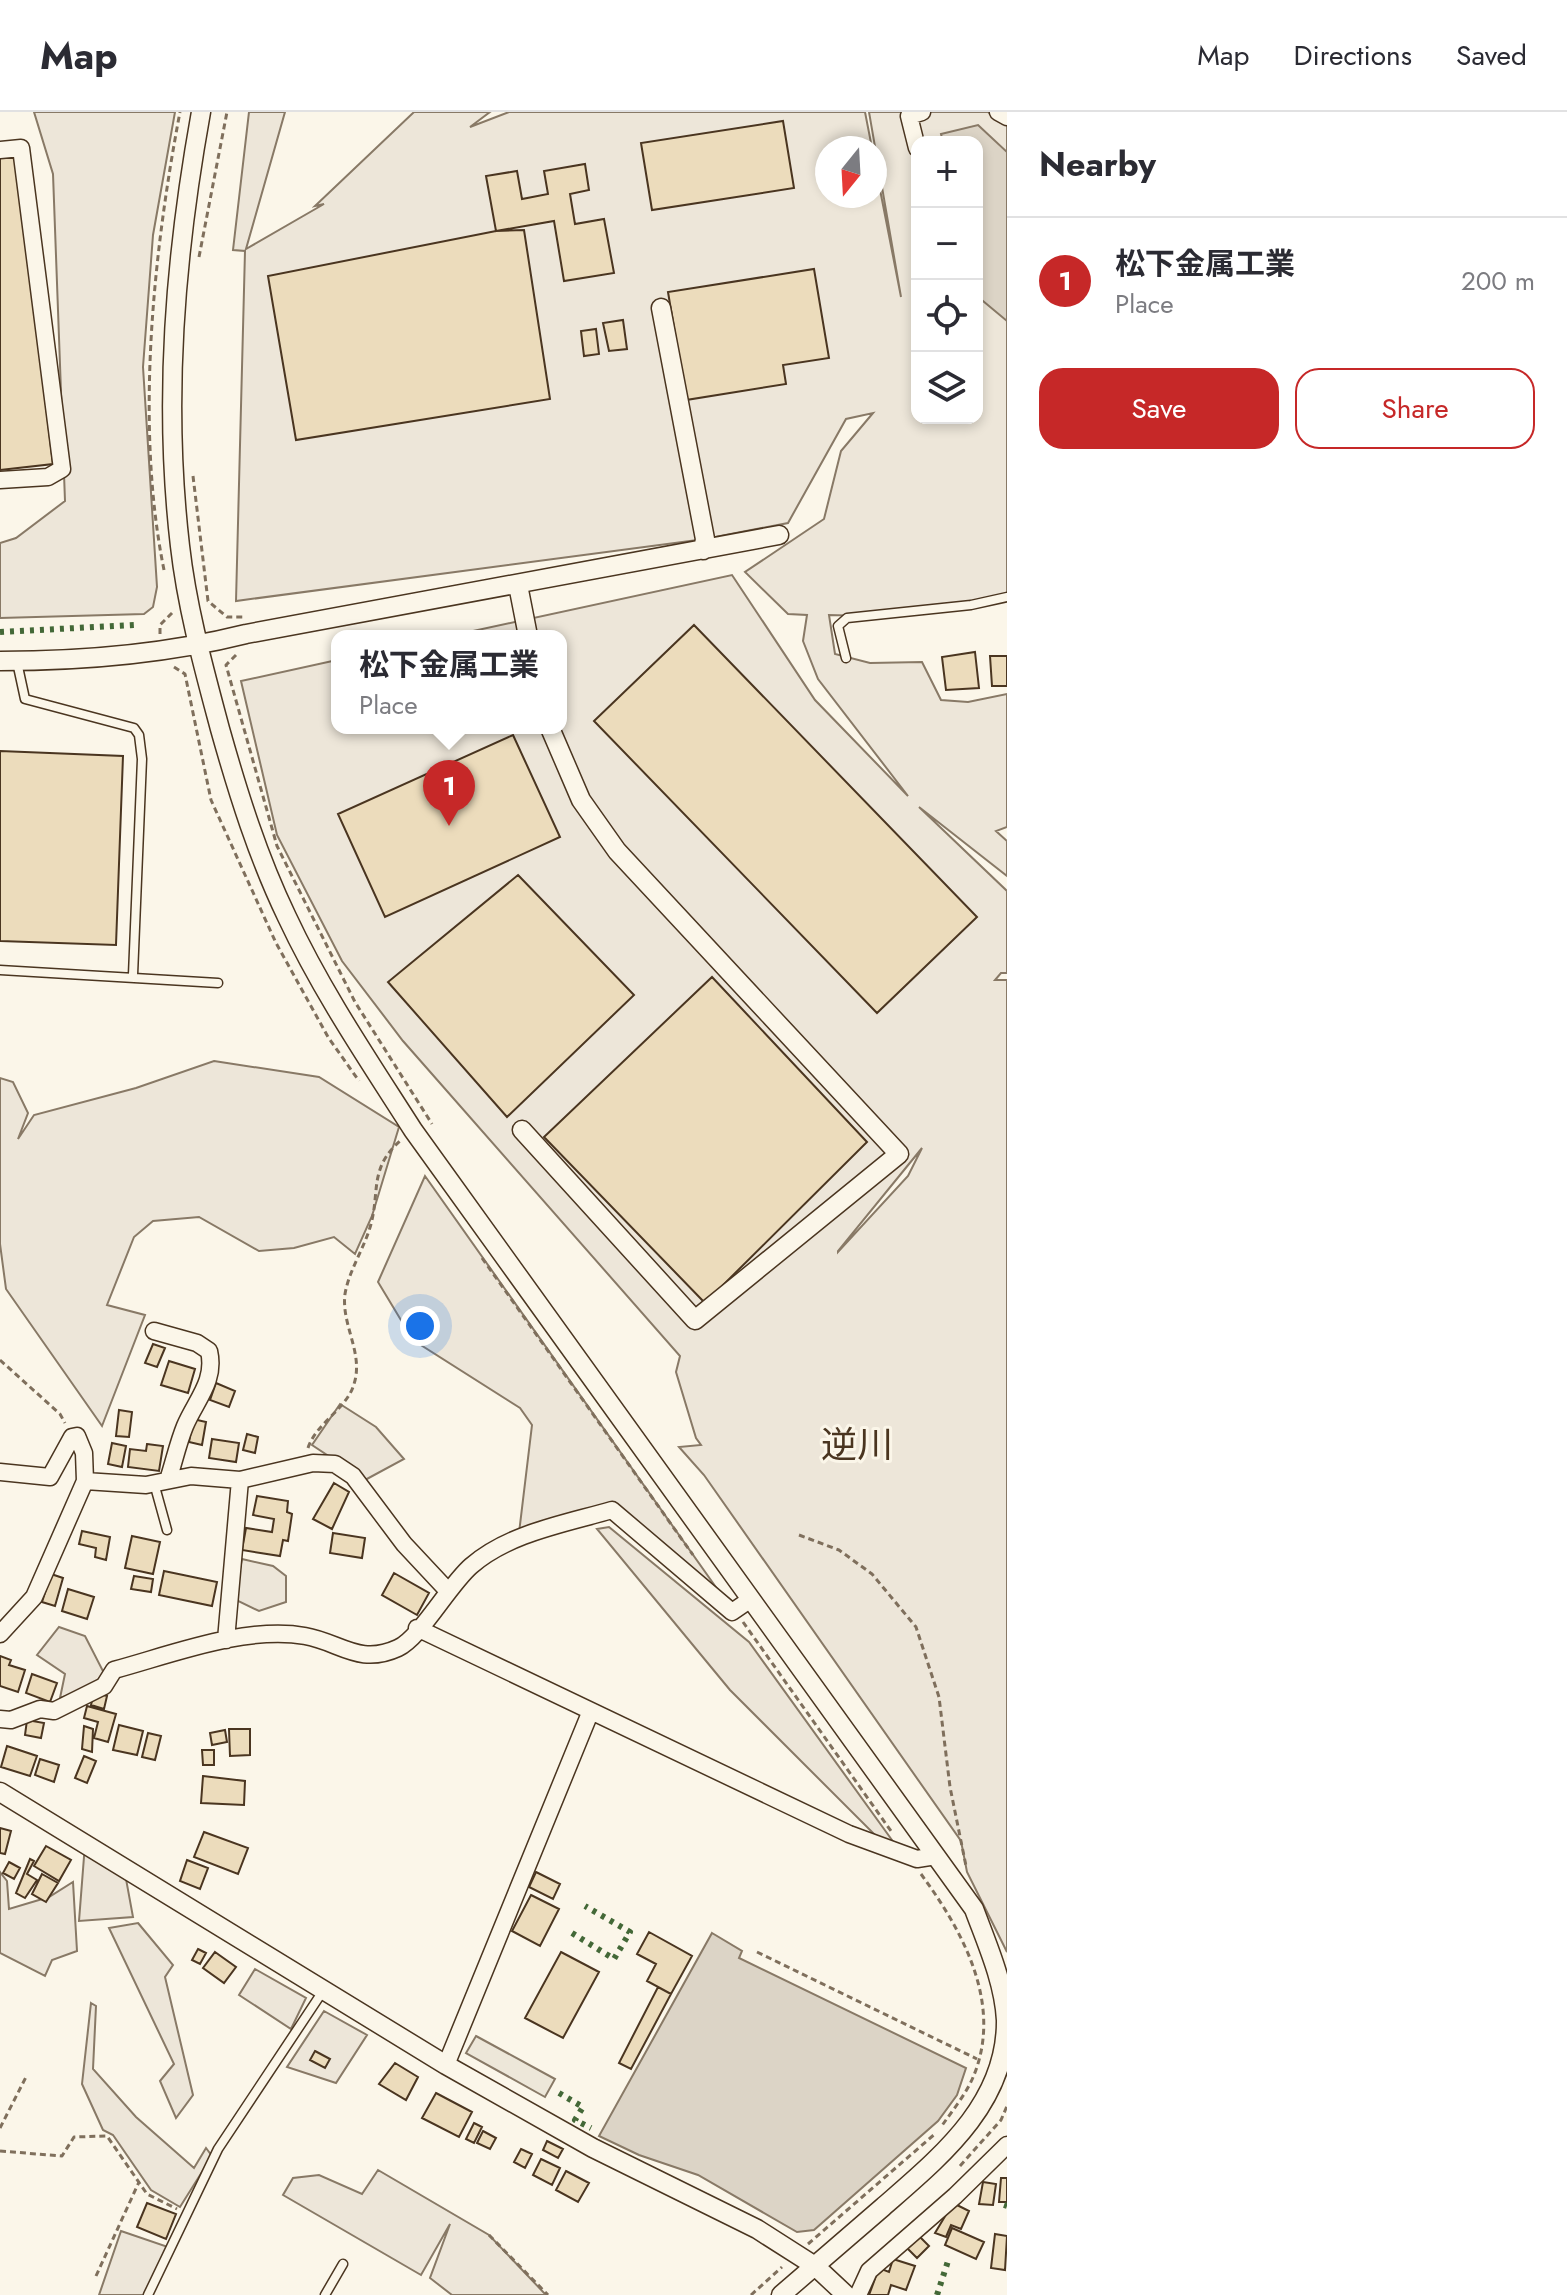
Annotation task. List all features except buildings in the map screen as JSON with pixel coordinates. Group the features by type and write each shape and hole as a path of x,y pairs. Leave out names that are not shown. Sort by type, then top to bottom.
{"street":[{"path":"201,112 179,251 171,386 180,546 197,646 242,809 287,917 341,1019 413,1130 974,1909 998,1975 1006,2021 999,2071 983,2107 952,2146 781,2295"},
{"path":"914,136 909,116 922,112"},
{"path":"998,112 1007,117"},
{"path":"0,150 21,148 62,469 48,477 0,480"},
{"path":"661,308 705,539 703,550"},
{"path":"8,661 55,661 197,646 246,634 779,535"},
{"path":"518,585 527,630"},
{"path":"522,1130 695,1320 899,1154 617,851 581,800 553,734"},
{"path":"154,1331 197,1343 209,1351 212,1366 202,1397 186,1424 161,1482"},
{"path":"0,1472 50,1477 72,1437 77,1436 84,1453 85,1481 34,1597 0,1634"},
{"path":"85,1481 161,1482 191,1476 240,1480 304,1466 335,1464 353,1476 404,1544 447,1590"},
{"path":"226,1640 240,1480"},
{"path":"0,1719 11,1720 40,1709 54,1711 104,1686 114,1670 226,1640 287,1633 309,1636 347,1652 369,1655 401,1647 472,1564 510,1540 612,1510 732,1612 751,1599"},
{"path":"417,1628 849,1834 917,1859 936,1856"},
{"path":"446,2065 590,1713"},
{"path":"0,1792 446,2065 593,2148 757,2229 815,2266 846,2295"},
{"path":"858,2295 869,2271 955,2196 1007,2145"}],"lane":[{"path":"846,658 838,626 847,618 971,605 1007,597"},
{"path":"8,661 25,699 134,728 139,735 142,759 133,975"},
{"path":"0,970 133,975 218,983"},
{"path":"161,1482 167,1530"},
{"path":"148,2295 218,2149 324,1989"},
{"path":"325,2295 343,2264"}],"path":[{"path":"198,266 227,112"},
{"path":"193,471 208,601 227,617 242,614 247,646 226,665 277,846 355,1002 432,1123"},
{"path":"304,1466 313,1434 353,1388 359,1366 346,1320 345,1293 372,1222 373,1192 388,1151 413,1130"},
{"path":"0,1360 60,1414 72,1437"},
{"path":"799,1535 839,1550 872,1574 916,1627 939,1697 950,1787 966,1872 955,1860"},
{"path":"757,1952 977,2059"},
{"path":"0,2128 26,2077"},
{"path":"0,2151 62,2156 74,2137 107,2136 147,2194 187,2214"},
{"path":"96,2276 139,2182"},
{"path":"489,2235 548,2295"}],"shaded area":[{"path":"34,112 175,112 153,235 143,367 157,587 153,607 144,614 0,618 0,543 16,538 65,501 53,174"},
{"path":"249,112 285,112 246,249 324,204 315,206 414,112 490,112 470,127 509,112 865,112 870,136 815,136 815,208 884,208 901,297 886,208 887,136 873,136 869,112 988,112 1007,122 1007,596 868,616 829,615 835,654 870,663 922,662 941,700 968,702 1007,694 1007,827 996,831 1007,841 1007,876 919,807 1007,891 1007,973 1001,973 995,980 1007,980 1007,1952 967,1872 961,1841 704,1475 679,1447 701,1445 696,1438 676,1372 680,1356 403,1041 342,961 277,835 241,681 331,661 331,734 567,734 567,630 478,630 732,575 815,700 908,796 818,679 803,641 807,615 788,614 745,572 824,519 841,451 873,413 846,419 788,523 705,539 236,601 245,251 233,250","holes":["922,1148 908,1176 838,1251"]},
{"path":"978,125 1007,152 1007,321 983,301 983,136 941,134"},
{"path":"214,1061 319,1077 399,1127 372,1216 355,1254 334,1237 294,1248 259,1251 199,1217 153,1221 134,1237 107,1305 145,1315 102,1426 6,1289 0,1244 0,1078 13,1082 28,1113 18,1139 34,1115 136,1088"},
{"path":"425,1176 725,1600 611,1506 519,1533 532,1425 520,1408 413,1340 378,1282"},
{"path":"340,1404 376,1427 404,1459 365,1480 312,1445"},
{"path":"609,1527 749,1642 897,1847 875,1835 730,1690 597,1529"},
{"path":"242,1559 273,1566 286,1576 286,1602 259,1611 234,1599"},
{"path":"59,1627 85,1636 104,1673 91,1688 60,1698 65,1674 37,1655"},
{"path":"85,1844 124,1868 133,1917 79,1921"},
{"path":"0,1872 7,1881 9,1909 49,1897 73,1882 77,1951 52,1960 45,1976 0,1953"},
{"path":"138,1923 173,1965 165,1977 193,2095 176,2118 160,2081 174,2064 109,1928"},
{"path":"712,1933 742,1951 739,1958 966,2068 957,2095 938,2121 814,2230 797,2232 698,2175 639,2155 599,2136"},
{"path":"255,1969 306,1998 291,2029 239,1995"},
{"path":"91,2003 96,2006 93,2069 136,2117 194,2168 206,2148 212,2156 180,2207 151,2190 113,2135 103,2130 82,2084"},
{"path":"324,2011 367,2035 336,2083 287,2067"},
{"path":"476,2036 555,2079 545,2097 466,2053"},
{"path":"378,2170 489,2235 546,2295 452,2295 430,2278 450,2224 421,2275 283,2195 293,2178 319,2175 362,2194"},
{"path":"121,2231 171,2248 148,2295 99,2295"}],"hedge":[{"path":"0,632 134,625"},
{"path":"572,1933 614,1959 630,1932 585,1906"},
{"path":"559,2093 583,2107 575,2120 591,2128"},
{"path":"937,2295 949,2258"}],"place":[{"name":"松下金属工業","path":"449,826"}],"district":[{"name":"逆川","path":"857,1444"}]}
